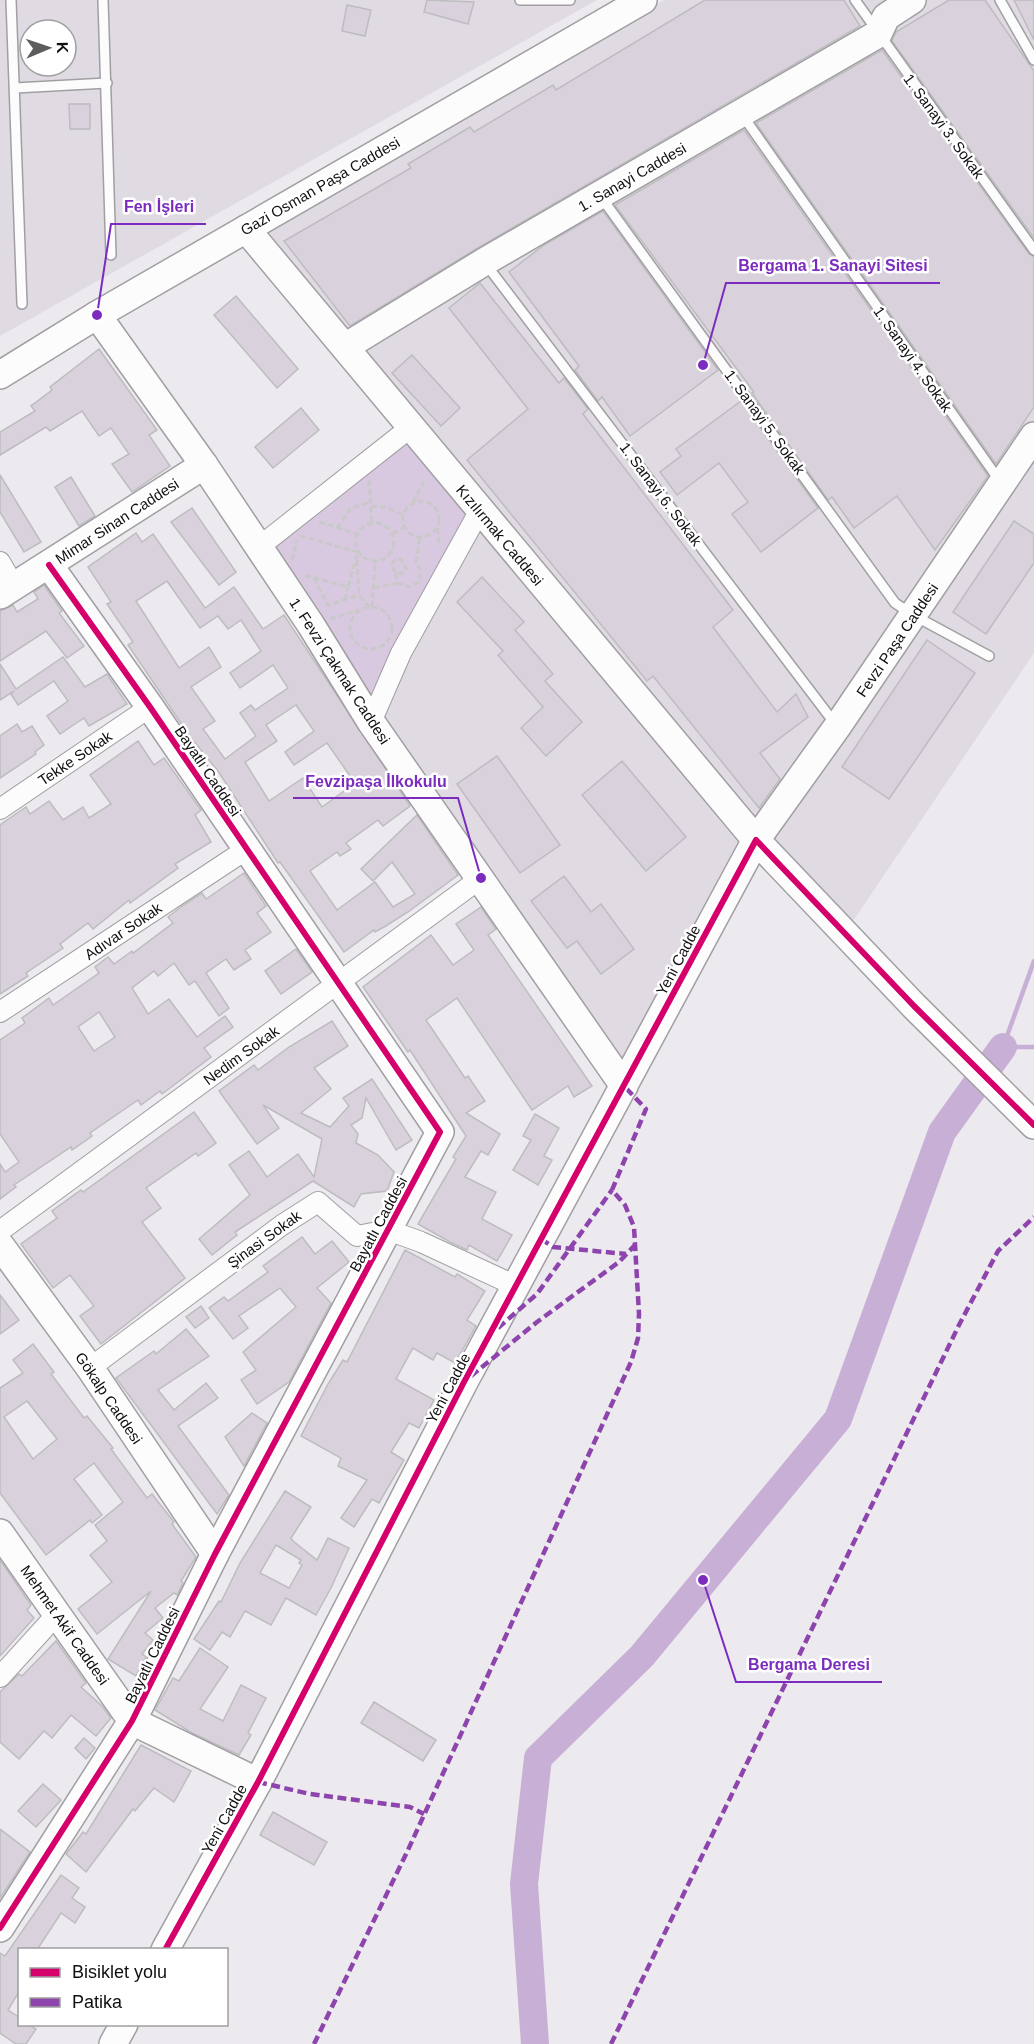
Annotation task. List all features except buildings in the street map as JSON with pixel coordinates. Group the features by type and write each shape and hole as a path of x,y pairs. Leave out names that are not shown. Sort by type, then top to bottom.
{"street":[{"name":"Gazi Osman Paşa Caddesi","path":"0,375 97,315 643,0"},
{"name":"1. Sanayi Caddesi","path":"345,347 484,262 878,34 886,17 912,0"},
{"name":"Kızılırmak Caddesi","path":"246,229 756,840 914,1006 1034,1125"},
{"name":"1. Fevzi Çakmak Caddesi","path":"97,315 204,465 259,548 284,574 311,625 371,722 624,1086"},
{"path":"259,548 296,525 368,461 411,427"},
{"name":"Fevzi Paşa Caddesi","path":"756,840 837,727 1034,436"},
{"name":"Mimar Sinan Caddesi","path":"7,590 204,465"},
{"path":"371,722 401,653 480,510"},
{"path":"0,562 7,590"},
{"name":"Bayatlı Caddesi","path":"0,1928 132,1721 214,1554 440,1132 150,706 49,565"},
{"name":"Tekke Sokak","path":"0,809 150,706"},
{"name":"Yeni Cadde","path":"166,1948 258,1782 516,1286 756,840"},
{"name":"Adıvar Sokak","path":"0,1012 247,849"},
{"name":"Nedim Sokak","path":"0,1231 339,985 481,878"},
{"name":"Şinasi Sokak","path":"90,1368 282,1225 318,1202 357,1236 388,1230"},
{"path":"388,1230 421,1242 516,1286"},
{"name":"Gökalp Caddesi","path":"0,1245 90,1368 214,1554"},
{"name":"Mehmet Akif Caddesi","path":"0,1533 132,1721 258,1782"},
{"path":"0,1677 58,1613"},
{"path":"113,2044 123,2026"}],"lane":[{"path":"11,0 22,304"},
{"path":"103,0 111,255"},
{"path":"520,0 570,0"},
{"name":"1. Sanayi 3. Sokak","path":"855,0 1034,250"},
{"path":"1000,0 1033,56"},
{"path":"15,88 107,83"},
{"name":"1. Sanayi 4. Sokak","path":"742,114 1002,486"},
{"name":"1. Sanayi 5. Sokak","path":"600,195 895,603 989,656"},
{"name":"1. Sanayi 6. Sokak","path":"484,262 837,727"}],"path":[{"path":"368,461 372,524"},
{"path":"413,501 431,503 439,514 434,531 420,537 412,535 404,527 402,515 424,482"},
{"path":"337,528 351,508 371,504 386,507 402,515"},
{"path":"296,525 375,561 389,555 394,546 392,534 384,525 372,524 358,534"},
{"path":"296,525 337,528 358,534"},
{"path":"296,525 284,574 314,578 348,587"},
{"path":"392,534 404,527"},
{"path":"345,600 357,558 358,534"},
{"path":"395,573 404,572 420,537"},
{"path":"389,555 393,561 392,568 398,583"},
{"path":"357,558 359,595 371,607 387,615 392,628 387,641 376,648 363,648 357,644 350,632 352,618 362,609"},
{"path":"373,588 398,583 410,587 419,582 421,571 410,562 400,559 393,561"},
{"path":"371,607 375,561"},
{"path":"314,578 328,605 359,595"},
{"path":"311,625 371,607"}],"shaded area":[{"path":"0,0 597,0 0,336"},
{"path":"664,0 1034,0 1034,653 849,927 480,497 264,232"},
{"path":"411,427 480,510 371,722 259,547"},
{"path":"480,510 756,840 624,1086 371,722"}],"waterway":[{"path":"1034,961 1003,1047 1034,1047"},
{"path":"535,2044 524,1884 538,1758 642,1656 838,1419 942,1132 1003,1047"}],"marked path":[{"path":"314,2044 408,1850 631,1362 638,1338 639,1314 634,1227 625,1205 612,1190 646,1109 624,1086"},
{"path":"498,1328 537,1294 612,1190"},
{"path":"611,2044 959,1325 998,1251 1034,1217"},
{"path":"541,1239 553,1247 626,1254"},
{"path":"471,1376 537,1322 619,1262 635,1245"},
{"path":"258,1782 310,1794 410,1807 424,1814"}],"cycle path":[{"path":"0,1928 132,1721 215,1554 440,1132 150,707 49,565"},
{"path":"166,1948 258,1782 464,1382 756,840 914,1006 1034,1125"}],"place":[{"name":"Fen İşleri","path":"97,315"},
{"name":"Bergama 1. Sanayi Sitesi","path":"703,365"},
{"name":"Fevzipaşa İlkokulu","path":"481,878"},
{"name":"Bergama Deresi","path":"703,1580"}]}
